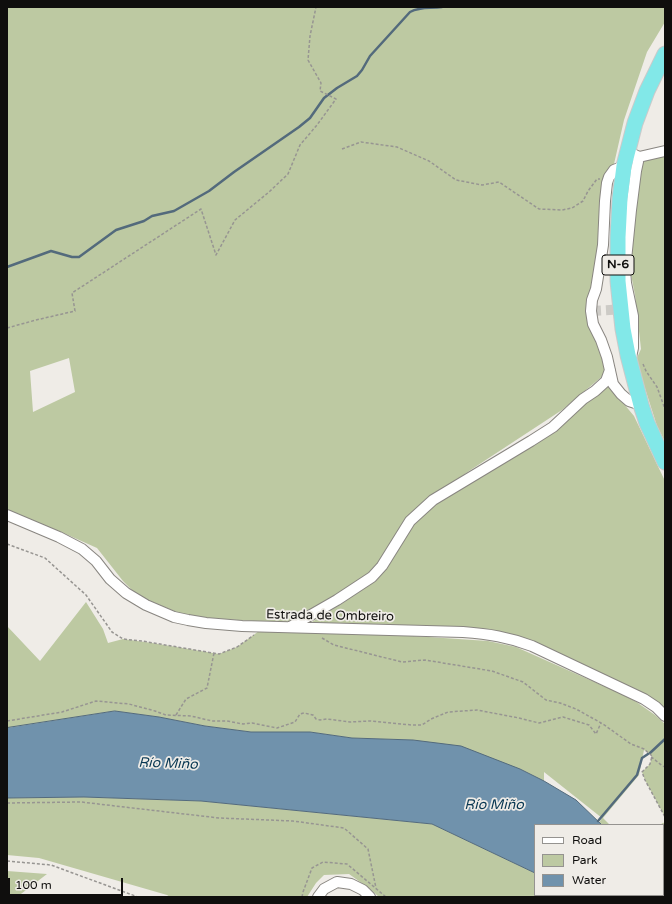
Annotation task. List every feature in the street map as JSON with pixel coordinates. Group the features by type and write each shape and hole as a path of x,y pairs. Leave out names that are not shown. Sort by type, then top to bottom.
{"highway":[{"name":"N-6","path":"665,54 647,91 635,123 630,159 620,198 618,237 618,281 623,330 636,363 641,405 647,424 665,462"}],"street":[{"path":"641,405 629,401 613,384 601,340 592,324 592,300 596,289 603,245 605,201 609,177 614,170 630,159 665,151"},
{"path":"290,627 337,600 372,577 382,566 410,520 433,500 531,442 553,426 606,381 610,370"},
{"name":"Estrada de Ombreiro","path":"7,516 59,537 82,549 96,561 110,579 126,593 159,612 181,619 206,623 265,627 463,632 502,637 532,646 644,699 665,716"},
{"path":"318,897 324,889 336,882 351,884 363,890 373,892"}],"path":[{"path":"7,328 75,311 72,293 201,209 216,254 235,220 288,174 300,145 336,99 320,91 321,82 308,60 310,36 316,7"},
{"path":"342,149 361,142 397,147 429,161 456,180 482,185 500,182 538,209 562,210 572,208 583,200 597,179 609,177"},
{"path":"636,363 646,371 657,387 665,408"},
{"path":"7,544 45,558 86,595 112,632 123,639 220,654 238,647 265,627"},
{"path":"305,628 334,645 402,662 425,660 492,671 524,682 546,700 576,709 601,723 631,744 644,749 665,767"},
{"path":"175,716 186,699 207,688 214,653"},
{"path":"7,721 62,712 96,702 129,704 166,715 190,716 212,721 227,721 243,724 252,723 277,728 295,722 300,714 304,713 313,715 316,719 320,720 327,719 350,722 370,721 422,725 431,719 448,712 477,710 538,723 563,717 589,725 596,734 601,723"},
{"path":"652,757 650,764 642,772 665,817"},
{"path":"7,803 81,802 219,818 293,821 344,828 368,849 373,892"},
{"path":"7,861 51,865 138,897"}],"green space":[{"path":"7,7 665,7 665,22 647,52 624,120 614,164 605,174 600,243 589,303 605,363 605,374 562,410 469,471 419,507 378,563 358,583 285,623 207,618 179,613 135,593 123,581 97,548 59,531 7,512","holes":["69,358 75,392 33,412 30,371"]},
{"path":"665,154 665,442 657,426 636,360 641,349 635,295 628,259 641,161"},
{"path":"609,386 634,416 665,481 665,707 624,684 533,642 506,633 484,629 307,625 377,580 416,521 436,503 516,454"},
{"path":"86,602 103,629 108,643 123,639 219,654 237,647 259,631 354,632 488,641 516,647 635,701 665,724 665,817 642,772 650,764 652,756 644,750 639,775 603,818 609,824 600,824 599,823 602,818 544,772 544,781 520,769 413,740 352,738 310,732 251,732 115,711 7,728 7,626 40,661"},
{"path":"84,797 201,801 432,824 534,873 534,896 567,897 379,897 349,874 324,875 316,883 307,897 170,897 39,858 7,855 7,798"},
{"path":"665,822 665,888 664,824 661,824"},
{"path":"7,871 47,874 17,897 7,897"}],"water":[{"name":"Río Miño","path":"115,711 251,732 310,732 352,738 413,740 461,746 520,769 544,781 576,800 601,824 534,824 534,873 432,824 201,801 84,797 7,798 7,728"},
{"path":"664,886 665,888 665,897 567,897 664,896"}],"waterway":[{"path":"7,267 51,251 72,257 79,257 116,230 144,221 152,216 174,211 209,191 310,118 324,98 357,76 370,56 410,12 422,8 442,7"},
{"path":"650,753 665,739"},
{"path":"598,821 637,775 642,758 648,754"}],"tunnel":[{"path":"591,311 627,309"}]}
